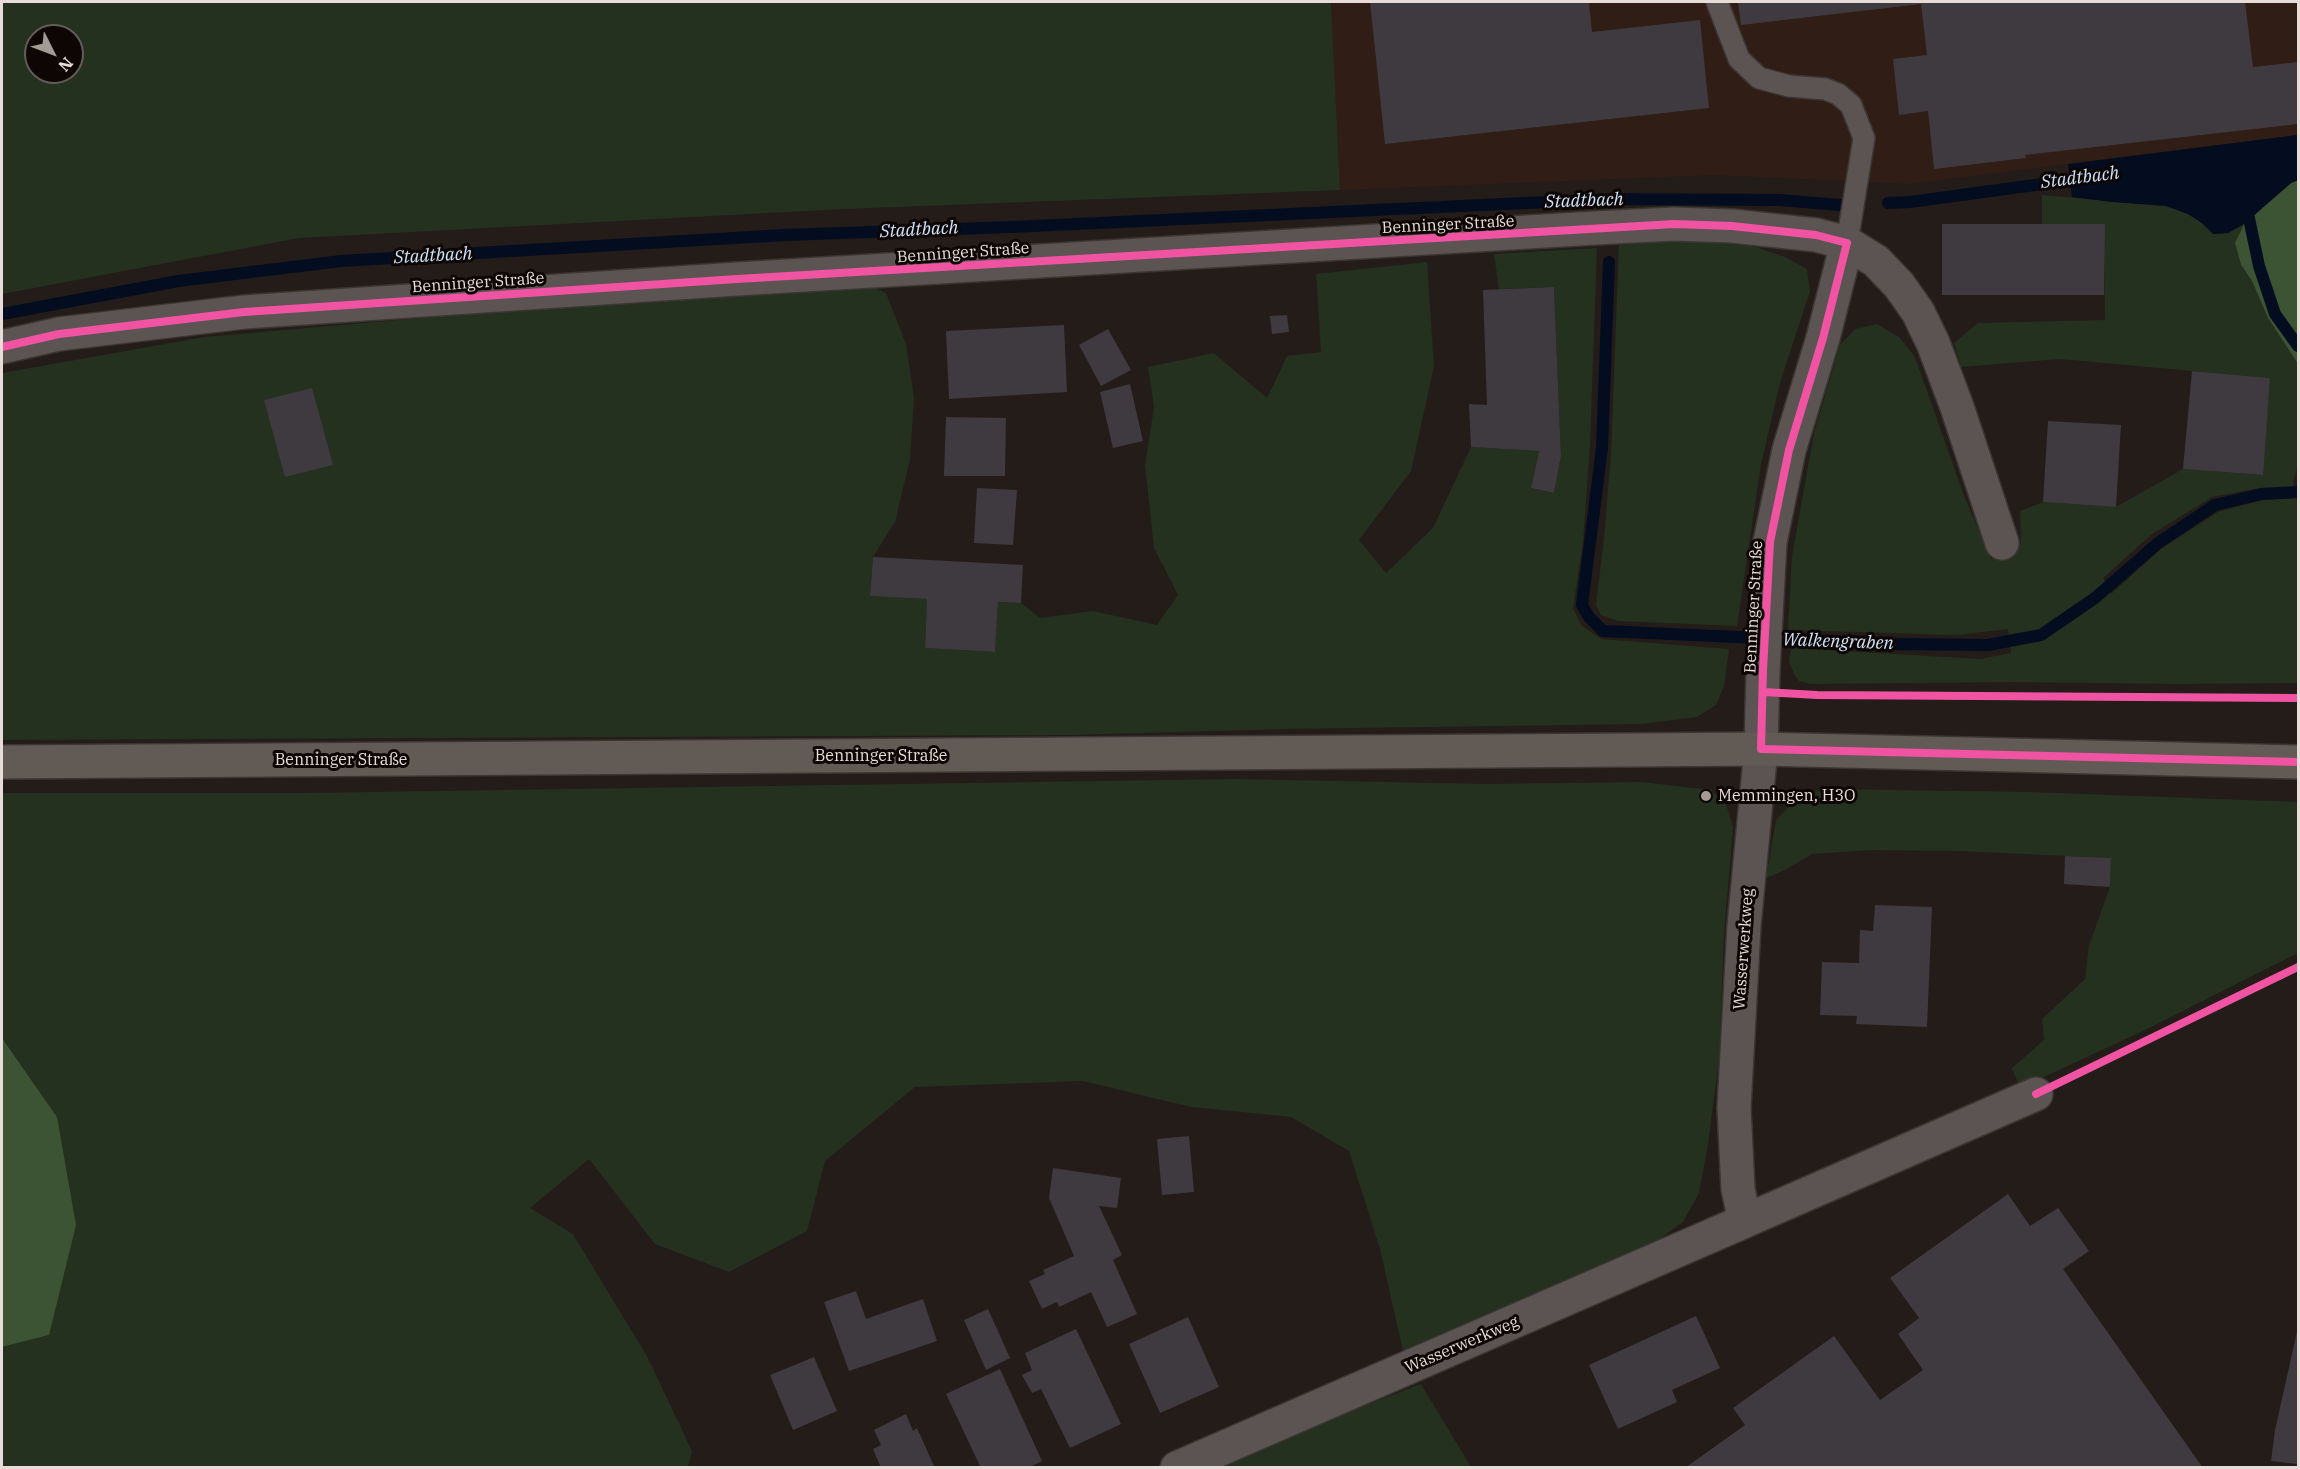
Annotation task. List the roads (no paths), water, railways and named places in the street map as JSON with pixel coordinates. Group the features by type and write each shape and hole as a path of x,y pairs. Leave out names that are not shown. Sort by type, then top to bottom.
{"main road":[{"name":"Benninger Straße","path":"2,762 1761,749 2298,762"}],"street":[{"name":"Benninger Straße","path":"2,347 59,334 244,312 1595,228 1674,224 1732,226 1816,235 1846,243 1876,261 1899,285 1918,312 1933,343 2002,543"},
{"name":"Benninger Straße","path":"1761,749 1770,542 1789,450 1823,339 1846,243"},
{"name":"Wasserwerkweg","path":"1745,1221 1738,1189 1734,1108 1744,926 1761,749"},
{"name":"Wasserwerkweg","path":"1177,1467 2036,1094"}],"lane":[{"path":"1717,2 1739,59 1759,78 1789,86 1825,89 1838,94 1851,105 1864,138 1846,243"}],"water":[{"path":"2298,135 2298,180 2291,183 2244,224 2228,233 2213,234 2188,214 2166,206 2072,197 2068,164"}],"waterway":[{"name":"Stadtbach","path":"1888,203 2086,178"},
{"name":"Stadtbach","path":"2,314 178,281 341,261 785,235 1012,227 1611,199 1779,200 1840,205"},
{"name":"Stadtbach","path":"2246,204 2259,266 2275,314 2298,346"},
{"name":"Walkengraben","path":"1609,262 1602,448 1582,605 1589,617 1603,631 1893,644 1988,645 2041,635 2095,598 2158,543 2215,505 2262,494 2298,492"}],"place":[{"name":"Memmingen, H3O","path":"1706,796"}]}
